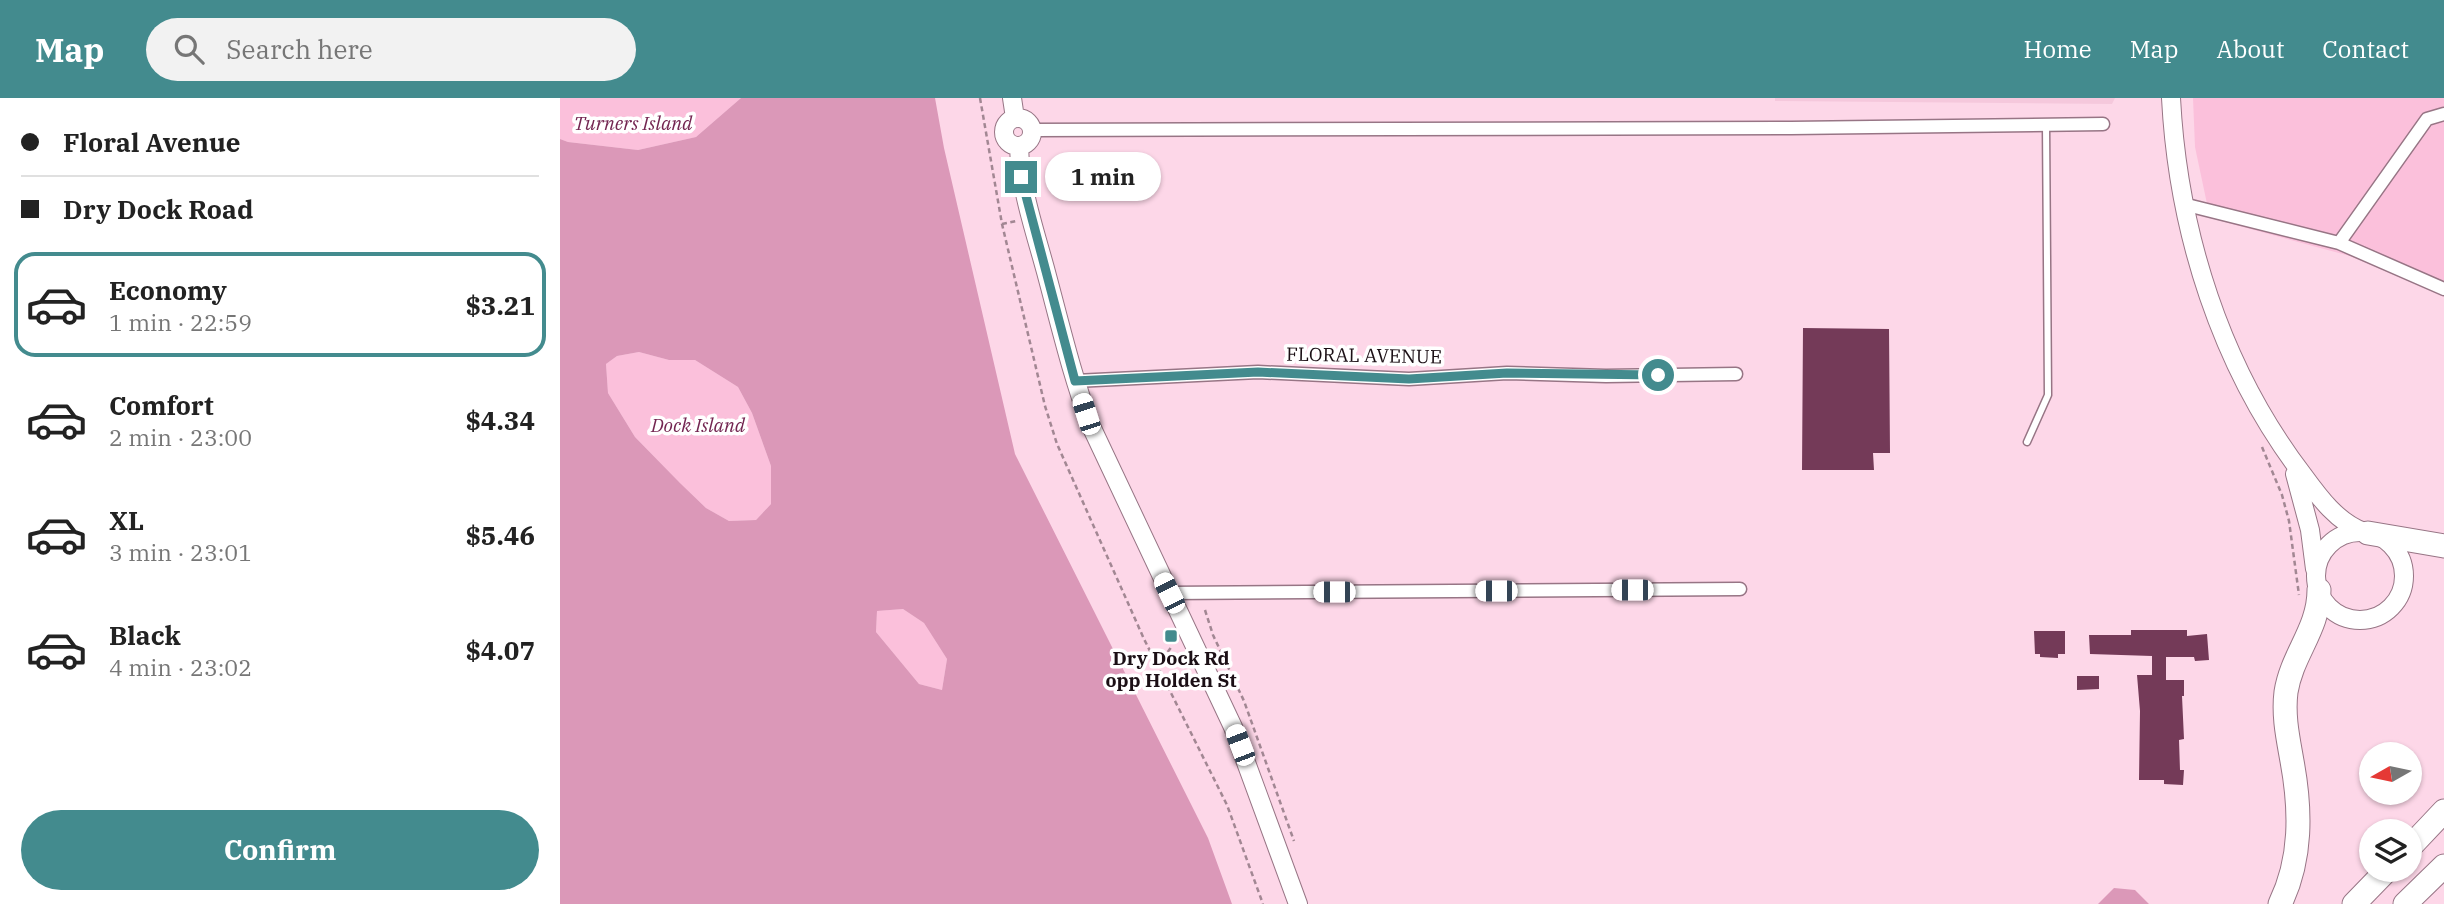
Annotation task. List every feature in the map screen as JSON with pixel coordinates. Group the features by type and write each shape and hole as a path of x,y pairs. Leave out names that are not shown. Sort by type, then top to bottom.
{"highway":[{"path":"2366,532 2444,546"},
{"path":"2280,904 2290,882 2298,833 2298,801 2285,721 2286,692 2295,660 2316,619 2311,588"},
{"path":"2422,834 2444,811"},
{"path":"2405,904 2444,866"},
{"path":"2354,904 2375,882"}],"street":[{"path":"1012,98 1015,118"},
{"path":"2171,98 2174,148 2183,204 2202,275 2229,348 2253,397 2287,454 2314,490 2350,526 2389,543 2400,559 2404,576 2400,594 2389,608 2374,617 2357,620 2348,618 2332,610 2311,588 2308,519 2287,454"},
{"path":"2339,243 2427,119 2444,114"},
{"path":"1015,118 1027,120 1032,130 1029,141 1018,146 1007,141 1004,133 1006,124 1015,118"},
{"path":"1032,130 1791,128 2104,124"},
{"path":"1018,146 1021,177 1031,217 1075,381 1094,434 1233,727 1298,904"},
{"path":"2183,204 2339,243 2444,289"},
{"name":"FLORAL AVENUE","path":"1075,381 1258,372 1409,379 1507,373 1606,376 1737,374"},
{"path":"2311,588 2319,559 2330,544 2346,534 2366,532"},
{"path":"1169,593 1740,589"}],"lane":[{"path":"2027,442 2048,395 2046,124"}],"path":[{"path":"980,98 1002,224 1045,406 1057,444 1158,666 1227,804 1262,904"},
{"path":"1002,224 1016,221"},
{"path":"2260,443 2282,495 2311,588"},
{"path":"1158,666 1172,646"}],"shaded area":[{"path":"741,98 935,98 944,148 1015,454 1208,838 1232,904 560,904 560,139 638,150 696,137","holes":["639,352 669,360 695,360 738,387 752,413 771,466 771,504 756,520 729,521 706,508 635,437 608,393 606,364 617,356","903,609 924,623 947,659 942,690 919,684 876,632 877,611"]},
{"path":"1775,98 2115,98 2112,104 1775,101"},
{"path":"2114,888 2135,890 2149,904 2098,904"}],"green space":[{"name":"Turners Island","path":"560,98 741,98 696,137 638,150 560,139"},
{"path":"2193,98 2444,98 2444,295 2350,256 2210,218 2195,147"},
{"name":"Dock Island","path":"639,352 669,360 695,360 738,387 752,413 771,466 771,504 756,520 729,521 706,508 635,437 608,393 606,364 617,356"},
{"path":"903,609 924,623 947,659 942,690 919,684 876,632 877,611"}],"building":[{"path":"1803,328 1889,329 1890,453 1873,453 1874,470 1802,470"},
{"path":"2131,630 2187,630 2187,636 2207,634 2209,660 2166,657 2166,680 2184,680 2184,739 2179,740 2180,770 2184,770 2183,785 2164,784 2164,780 2139,780 2140,711 2137,675 2152,675 2152,656 2090,654 2089,635 2131,635"},
{"path":"2034,631 2065,631 2065,654 2058,654 2058,658 2035,654"},
{"path":"2077,676 2099,676 2099,689 2077,690"}],"place":[{"name":"Dry Dock Rd opp Holden St","path":"1171,636"}],"route":[{"path":"1021,177 1075,381 1258,372 1409,379 1507,373 1658,375"}]}
